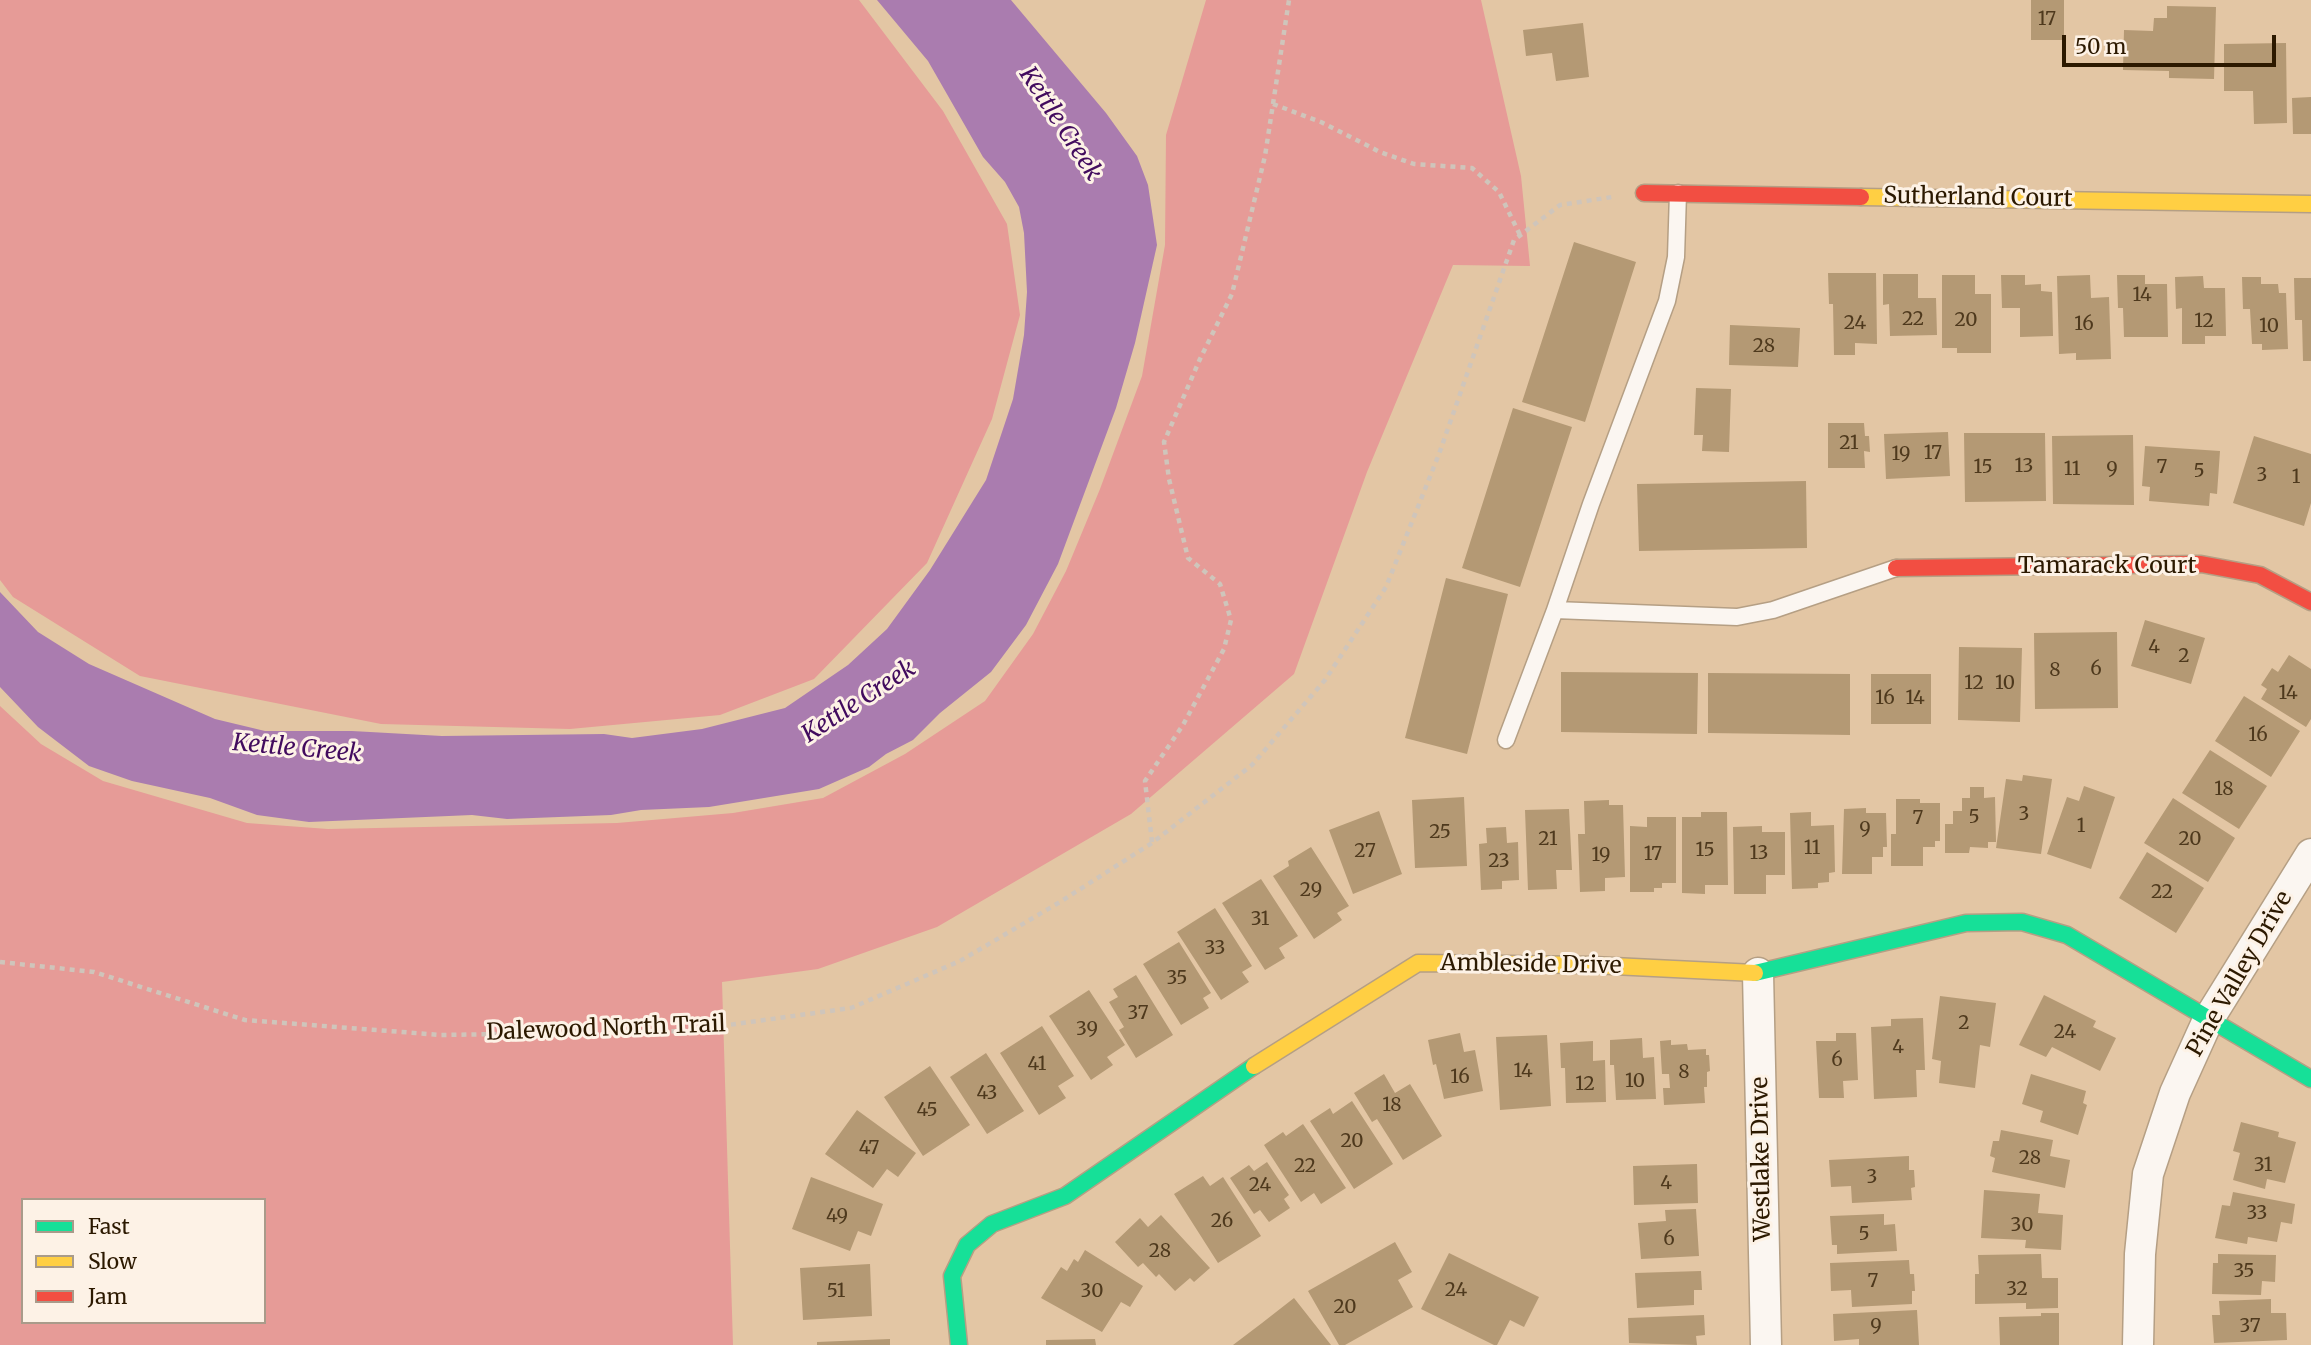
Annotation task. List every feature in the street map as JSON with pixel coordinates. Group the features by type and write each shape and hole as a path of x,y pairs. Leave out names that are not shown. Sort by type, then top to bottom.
{"street":[{"name":"Sutherland Court","path":"1644,193 2311,204"},
{"name":"Tamarack Court","path":"1896,568 2201,564 2260,575 2311,602"},
{"name":"Pine Valley Drive","path":"2138,1345 2140,1254 2148,1174 2175,1093 2208,1020 2311,853"},
{"name":"Ambleside Drive","path":"959,1345 952,1276 967,1245 992,1224 1065,1196 1223,1086 1418,963 1593,965 1758,973 1966,923 2022,922 2067,935 2311,1079"},
{"name":"Westlake Drive","path":"1758,973 1766,1345"}],"lane":[{"path":"1506,740 1667,301 1676,257 1678,193"},
{"path":"1555,610 1737,617 1773,610 1896,568"}],"path":[{"path":"1152,843 1145,780 1183,725 1224,649 1231,620 1220,584 1188,558 1168,479 1164,442 1232,294 1265,156 1289,0"},
{"path":"1273,104 1321,121 1380,152 1414,164 1472,168 1499,192 1521,235 1560,205 1644,193"},
{"name":"Dalewood North Trail","path":"0,962 94,972 245,1020 440,1035 685,1031 851,1008 960,961 1152,843 1252,765 1325,680 1386,587 1439,454 1514,240 1521,235"}],"shaded area":[{"path":"0,0 859,0 943,111 1007,224 1020,315 992,419 927,563 814,679 720,715 570,729 381,724 140,676 13,597 0,580"},
{"path":"1206,0 1481,0 1521,176 1530,266 1453,265 1367,472 1294,674 1131,814 937,927 818,969 722,982 733,1345 0,1345 0,706 41,744 103,781 247,823 328,829 617,823 733,813 823,798 905,754 985,701 1033,634 1066,571 1142,376 1165,245 1166,135"}],"water":[{"name":"Kettle Creek","path":"877,0 1011,0 1106,113 1137,156 1148,185 1157,245 1135,343 1116,408 1058,564 1026,625 991,672 940,713 913,740 886,754 869,767 819,789 709,807 641,810 611,815 507,819 472,815 309,822 257,815 210,798 132,781 89,766 38,727 0,687 0,592 38,632 89,664 215,719 265,731 352,731 442,736 604,734 632,738 702,729 785,708 848,665 887,629 930,570 986,480 1013,399 1024,335 1027,292 1024,233 1019,207 1005,182 983,157 928,61"}],"building":[{"path":"2031,0 2064,0 2064,40 2031,40"},
{"path":"2167,6 2216,7 2214,79 2169,78 2169,71 2123,70 2124,30 2153,31 2154,18 2167,18"},
{"path":"1583,23 1589,77 1556,81 1552,53 1526,56 1523,30"},
{"path":"2286,43 2287,123 2254,124 2253,91 2224,91 2224,44"},
{"path":"2311,97 2311,134 2293,134 2292,98"},
{"path":"1574,242 1636,262 1585,422 1522,402"},
{"path":"1828,273 1876,273 1877,344 1855,343 1855,355 1834,355 1833,304 1829,304"},
{"path":"1883,274 1918,274 1918,298 1936,298 1937,335 1890,336 1889,304 1883,305"},
{"path":"1942,275 1975,275 1975,294 1991,294 1991,353 1957,353 1957,348 1942,348"},
{"path":"2001,275 2025,275 2025,285 2041,284 2041,291 2052,292 2053,336 2020,337 2020,308 2002,308"},
{"path":"2090,275 2091,298 2109,297 2111,359 2076,360 2076,353 2059,354 2057,276"},
{"path":"2117,275 2145,275 2145,284 2167,284 2168,337 2124,337 2123,308 2118,308"},
{"path":"2203,276 2204,288 2225,288 2226,336 2205,336 2205,344 2182,344 2182,308 2176,309 2175,277"},
{"path":"2242,277 2261,277 2261,284 2278,284 2279,293 2286,293 2288,349 2262,350 2262,344 2252,344 2250,309 2243,309"},
{"path":"2294,278 2311,278 2311,361 2303,361 2302,320 2295,320"},
{"path":"1730,325 1800,328 1798,367 1729,365"},
{"path":"1696,388 1731,389 1729,452 1702,451 1703,435 1694,435"},
{"path":"1513,408 1572,427 1520,587 1462,568"},
{"path":"1828,423 1864,423 1865,436 1869,436 1870,452 1864,451 1865,468 1828,468"},
{"path":"1948,432 1950,476 1886,479 1884,434"},
{"path":"1964,433 2045,433 2046,501 1965,502"},
{"path":"2133,435 2134,505 2053,504 2052,436"},
{"path":"2254,436 2311,454 2311,503 2304,526 2233,503"},
{"path":"2145,446 2220,451 2217,494 2210,493 2209,506 2149,501 2150,487 2142,486"},
{"path":"1806,481 1807,548 1639,551 1637,484"},
{"path":"1446,578 1508,594 1467,754 1405,738"},
{"path":"2145,620 2205,638 2191,684 2131,666"},
{"path":"2117,632 2118,708 2035,709 2034,633"},
{"path":"1959,647 2022,648 2020,722 1958,720"},
{"path":"2289,655 2311,669 2311,719 2306,727 2261,699 2267,689 2261,685 2272,668 2278,672"},
{"path":"1561,672 1698,673 1697,734 1561,732"},
{"path":"1708,673 1850,674 1850,735 1708,733"},
{"path":"1871,674 1931,674 1931,724 1871,724"},
{"path":"2244,696 2300,731 2271,777 2215,741"},
{"path":"2210,750 2267,786 2239,829 2182,793"},
{"path":"2023,775 2052,779 2041,854 1996,848 2006,779 2022,781"},
{"path":"2084,786 2115,797 2091,869 2047,854 2067,797 2079,801"},
{"path":"1970,787 1984,787 1984,798 1995,797 1996,842 1988,842 1988,848 1970,847 1969,853 1945,853 1945,824 1953,824 1953,811 1962,811 1962,798 1970,798"},
{"path":"1464,797 1467,866 1415,868 1412,800"},
{"path":"2173,798 2235,838 2208,882 2144,843"},
{"path":"1896,799 1920,799 1920,803 1940,803 1940,841 1935,841 1935,847 1923,847 1923,866 1891,866 1891,834 1896,834"},
{"path":"1609,800 1609,805 1623,805 1625,877 1605,878 1605,891 1580,892 1578,834 1585,834 1584,801"},
{"path":"1866,808 1866,813 1886,813 1887,847 1883,847 1883,857 1872,857 1872,874 1842,874 1844,809"},
{"path":"1569,809 1572,870 1556,870 1557,889 1528,890 1525,810"},
{"path":"1379,811 1402,874 1353,894 1329,830"},
{"path":"1701,812 1727,812 1728,885 1705,885 1705,894 1682,893 1682,817 1701,817"},
{"path":"1811,812 1811,826 1834,825 1835,872 1829,873 1829,882 1818,883 1818,888 1792,889 1790,813"},
{"path":"1647,817 1676,817 1676,883 1662,883 1662,888 1654,888 1654,892 1630,892 1630,826 1647,827"},
{"path":"1762,826 1762,832 1785,832 1785,875 1766,875 1766,894 1734,894 1733,827"},
{"path":"1506,827 1507,843 1518,842 1519,880 1502,881 1502,889 1481,890 1479,844 1487,843 1486,828"},
{"path":"1311,847 1349,906 1337,913 1342,920 1314,939 1273,876 1289,866 1288,861"},
{"path":"2147,852 2204,888 2176,933 2119,898"},
{"path":"1261,879 1298,936 1279,948 1285,958 1265,970 1222,903"},
{"path":"1215,908 1252,966 1242,972 1249,982 1221,1000 1177,932"},
{"path":"1179,942 1211,993 1203,998 1209,1008 1181,1025 1143,964"},
{"path":"1136,975 1173,1035 1136,1058 1119,1030 1124,1027 1109,1002 1118,997 1113,989"},
{"path":"1089,990 1125,1045 1107,1057 1113,1065 1091,1080 1049,1016"},
{"path":"2044,995 2096,1021 2093,1027 2116,1038 2100,1071 2052,1047 2046,1057 2019,1045"},
{"path":"1940,996 1996,1003 1990,1047 1980,1045 1975,1088 1939,1083 1941,1061 1932,1059"},
{"path":"1923,1018 1925,1070 1916,1070 1917,1097 1874,1099 1871,1027 1891,1026 1891,1019"},
{"path":"1042,1026 1074,1076 1058,1086 1066,1098 1039,1115 1000,1053"},
{"path":"1460,1033 1464,1052 1475,1050 1483,1091 1444,1099 1428,1040"},
{"path":"1836,1033 1856,1033 1858,1080 1843,1081 1844,1098 1819,1098 1816,1041 1836,1041"},
{"path":"1547,1035 1551,1106 1500,1110 1496,1037"},
{"path":"1642,1038 1643,1058 1654,1057 1656,1099 1616,1100 1614,1065 1610,1065 1610,1040"},
{"path":"1671,1040 1671,1045 1687,1044 1688,1050 1706,1049 1710,1071 1707,1072 1707,1087 1704,1087 1705,1103 1664,1105 1663,1088 1670,1088 1669,1074 1662,1074 1660,1041"},
{"path":"1593,1041 1593,1061 1605,1060 1606,1102 1566,1103 1565,1068 1561,1068 1560,1043"},
{"path":"986,1053 1024,1111 987,1134 950,1077"},
{"path":"930,1066 970,1125 923,1156 884,1097"},
{"path":"1384,1074 1395,1093 1410,1084 1442,1136 1403,1160 1377,1119 1372,1122 1354,1093"},
{"path":"2031,1074 2086,1091 2083,1103 2087,1105 2078,1135 2040,1122 2043,1111 2022,1104"},
{"path":"1352,1101 1393,1164 1354,1189 1310,1121 1330,1108 1333,1114"},
{"path":"857,1110 916,1153 898,1177 887,1169 873,1188 825,1154"},
{"path":"2241,1122 2279,1132 2278,1137 2296,1142 2285,1183 2267,1179 2265,1189 2233,1180 2240,1153 2233,1151"},
{"path":"1303,1124 1346,1188 1321,1204 1314,1193 1301,1202 1264,1145 1283,1132 1286,1136"},
{"path":"2001,1130 2053,1140 2050,1156 2070,1160 2065,1188 1992,1172 1995,1158 1990,1156 1993,1141 1999,1141"},
{"path":"1909,1156 1909,1170 1914,1170 1915,1187 1911,1188 1912,1200 1852,1203 1851,1186 1831,1187 1829,1160"},
{"path":"1267,1162 1289,1195 1284,1199 1290,1208 1269,1222 1260,1210 1254,1214 1230,1178 1249,1165 1254,1171"},
{"path":"1697,1164 1698,1203 1634,1205 1633,1166"},
{"path":"1203,1176 1210,1186 1223,1177 1261,1236 1218,1263 1174,1194"},
{"path":"811,1177 883,1204 871,1236 858,1231 850,1251 792,1229"},
{"path":"1984,1190 2040,1194 2038,1213 2063,1215 2061,1250 2025,1248 2026,1240 1981,1238"},
{"path":"2233,1192 2295,1204 2292,1224 2281,1222 2277,1242 2248,1237 2247,1244 2215,1238 2222,1205 2230,1206"},
{"path":"1696,1209 1699,1256 1641,1259 1638,1223 1666,1221 1665,1210"},
{"path":"1884,1214 1884,1225 1895,1224 1897,1251 1837,1254 1837,1245 1832,1245 1830,1216"},
{"path":"1161,1215 1210,1268 1194,1282 1190,1278 1175,1291 1159,1274 1156,1277 1143,1263 1138,1267 1115,1242 1140,1218 1148,1227"},
{"path":"1395,1242 1412,1272 1398,1280 1413,1307 1345,1345 1339,1345 1308,1291"},
{"path":"1085,1250 1143,1286 1130,1307 1121,1302 1102,1332 1041,1298 1061,1267 1067,1271 1074,1259 1078,1262"},
{"path":"1449,1253 1539,1297 1524,1327 1510,1320 1497,1345 1494,1345 1421,1309"},
{"path":"2041,1254 2042,1278 2058,1278 2058,1308 2026,1309 2026,1303 1975,1304 1975,1274 1979,1274 1978,1255"},
{"path":"2218,1254 2276,1255 2275,1282 2262,1281 2261,1295 2212,1294 2213,1263 2218,1263"},
{"path":"1909,1260 1910,1274 1914,1274 1915,1291 1912,1291 1912,1304 1852,1307 1851,1290 1831,1291 1830,1263"},
{"path":"870,1264 872,1316 803,1320 800,1268"},
{"path":"1701,1271 1702,1290 1694,1290 1694,1305 1637,1308 1635,1273"},
{"path":"1294,1298 1331,1345 1233,1345 1262,1323"},
{"path":"2271,1299 2271,1313 2286,1313 2287,1340 2214,1343 2212,1315 2220,1315 2219,1301"},
{"path":"1917,1310 1919,1345 1859,1345 1859,1339 1834,1341 1833,1314"},
{"path":"2041,1313 2059,1313 2059,1345 2000,1345 1999,1317 2041,1316"},
{"path":"1704,1315 1705,1335 1696,1336 1697,1345 1629,1343 1628,1318"},
{"path":"890,1339 890,1345 817,1345 817,1342"},
{"path":"1095,1339 1096,1345 1046,1345 1046,1340"}],"traffic: fast":[{"path":"1755,973 1966,923 2022,922 2067,935 2311,1079"},
{"path":"959,1345 952,1276 967,1245 992,1224 1065,1196 1254,1066"}],"traffic: slow":[{"path":"1861,197 2311,204"},
{"path":"1254,1066 1418,963 1593,965 1755,973"}],"traffic: jam":[{"path":"1644,193 1861,197"},
{"path":"1896,568 2201,564 2260,575 2311,602"}]}
